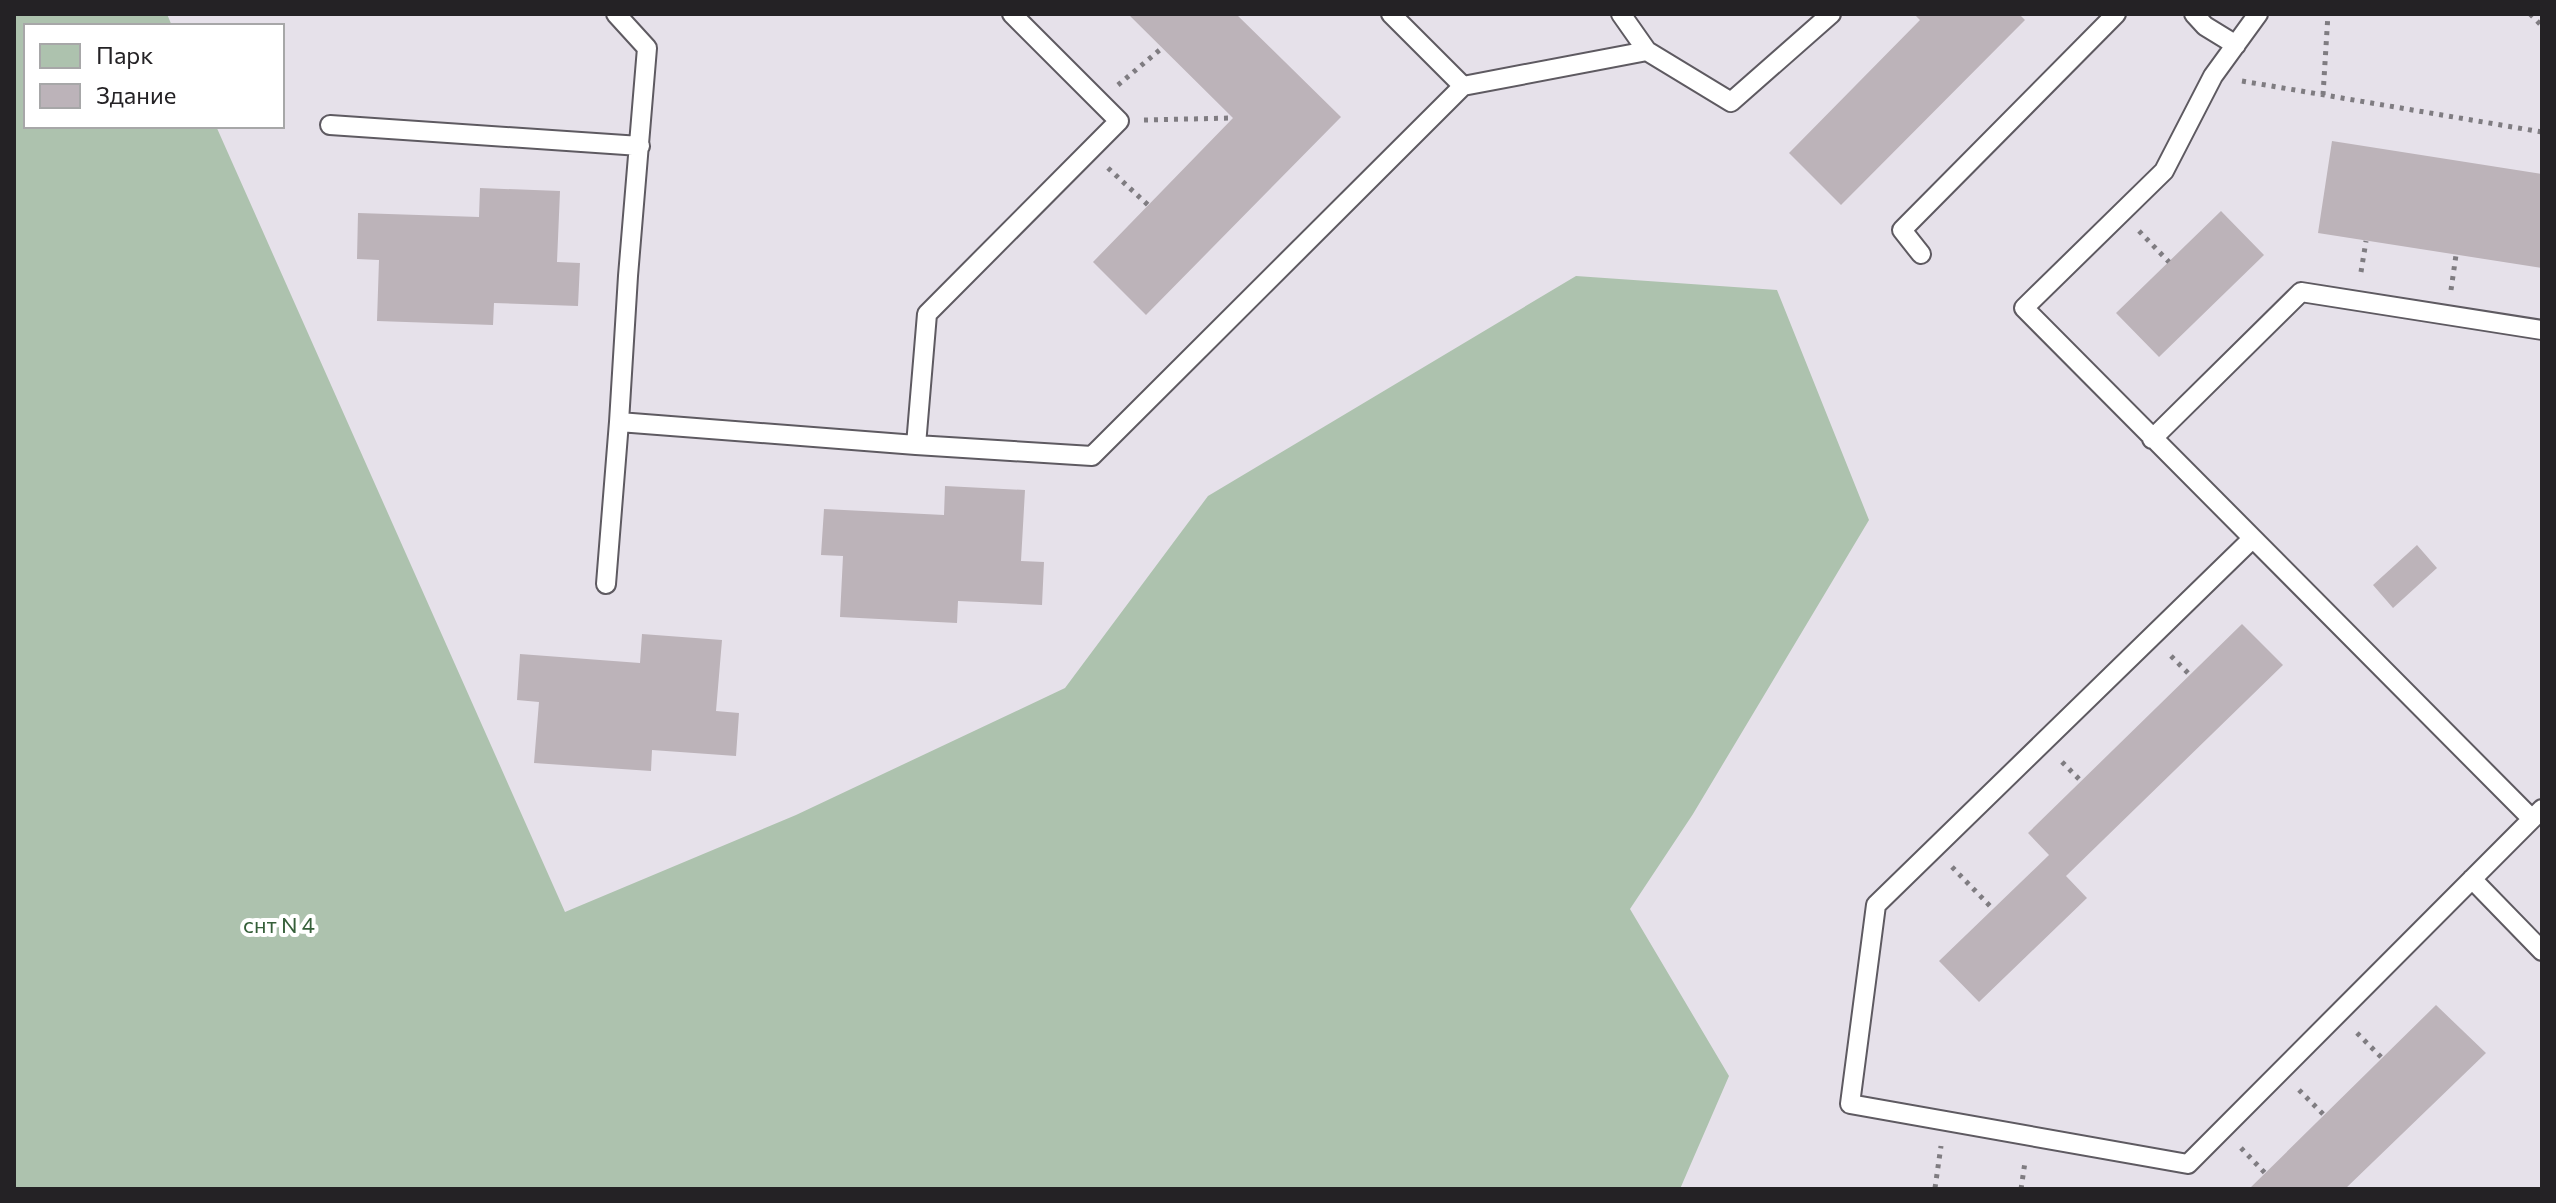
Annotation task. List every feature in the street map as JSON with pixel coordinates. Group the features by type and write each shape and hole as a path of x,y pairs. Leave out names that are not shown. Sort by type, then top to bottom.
{"lane":[{"path":"606,584 647,48 616,14"},
{"path":"916,445 927,314 1119,121 1012,14"},
{"path":"1391,14 1463,86"},
{"path":"1621,14 1647,51 1731,102 1831,14"},
{"path":"1921,254 1902,230 2116,14"},
{"path":"2194,14 2205,26 2236,45"},
{"path":"2252,539 1876,905 1850,1104 2188,1164 2537,814 2252,539 2024,308 2164,171 2213,76 2258,14"},
{"path":"619,422 1092,456 1463,86 1647,51"},
{"path":"330,125 640,146"},
{"path":"2152,439 2301,292 2542,330"},
{"path":"2472,879 2542,951"}],"path":[{"path":"2323,95 2328,14"},
{"path":"2530,14 2542,26"},
{"path":"1099,101 1162,48"},
{"path":"2213,76 2542,132"},
{"path":"1119,121 1233,118"},
{"path":"1090,151 1148,205"},
{"path":"2121,213 2169,262"},
{"path":"1934,849 1993,909"},
{"path":"1935,1188 1944,1121"}],"green space":[{"name":"снт N 4","path":"14,14 167,14 171,24 24,24 24,128 217,128 565,912 796,815 1065,688 1208,496 1576,276 1777,290 1869,520 1693,814 1630,909 1729,1076 1680,1189 14,1189"}],"building":[{"path":"1128,14 1236,14 1341,117 1146,315 1093,262 1233,118"},
{"path":"1914,14 2019,14 2025,20 1841,205 1789,153 1920,20"},
{"path":"2332,141 2542,174 2542,268 2318,233"},
{"path":"480,188 560,191 557,262 580,263 578,306 494,303 493,325 377,321 379,260 357,259 358,213 479,217"},
{"path":"2221,211 2264,255 2159,357 2116,313"},
{"path":"945,486 1025,490 1021,561 1044,562 1042,605 958,601 957,623 840,617 843,556 821,555 824,509 944,515"},
{"path":"2417,545 2437,568 2393,608 2373,585"},
{"path":"2242,624 2283,665 2066,876 2087,898 1979,1002 1939,961 2049,855 2028,833"},
{"path":"642,634 722,640 716,711 739,713 736,756 652,750 651,771 534,763 539,702 517,700 520,654 640,663"},
{"path":"2436,1005 2486,1053 2345,1189 2249,1189"}]}
